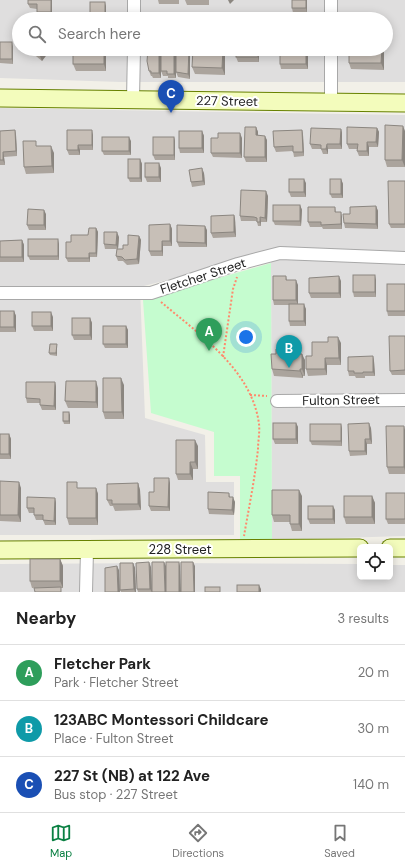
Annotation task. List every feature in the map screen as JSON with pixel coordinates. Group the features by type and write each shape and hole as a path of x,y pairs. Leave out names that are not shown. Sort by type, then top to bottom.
{"main road":[{"name":"227 Street","path":"0,98 405,103"},
{"name":"228 Street","path":"0,550 357,548"},
{"path":"393,548 405,548"}],"street":[{"path":"134,0 134,12"},
{"path":"331,0 331,12"},
{"path":"133,99 134,56"},
{"path":"331,56 331,102"},
{"name":"Fletcher Street","path":"0,293 151,293 238,264 280,253 405,258"},
{"name":"Fulton Street","path":"277,401 405,400"},
{"path":"86,592 87,550"}],"path":[{"path":"223,357 233,289 239,273 238,264"},
{"path":"151,293 223,357 242,379 255,404 260,426 244,541"},
{"path":"250,395 255,394 274,397 277,401"}],"shaded area":[{"path":"0,0 405,0 405,82 121,82 0,78"},
{"path":"0,108 405,115 405,536 272,540 271,253 140,287 145,418 205,435 206,482 234,482 234,535 0,535"},
{"path":"0,564 357,564 357,580 393,580 393,565 405,565 405,592 0,592"}],"green space":[{"path":"271,263 272,540 240,540 240,476 214,476 214,432 151,413 143,300"}],"building":[{"path":"28,0 51,0 51,12 37,12 37,4 28,4"},
{"path":"292,0 306,0 306,8 292,8"},
{"path":"90,2 105,2 105,12 90,12"},
{"path":"0,42 12,42 12,59 0,59"},
{"path":"73,56 104,56 104,64 73,64"},
{"path":"147,56 159,56 159,73 151,73 151,71 149,71"},
{"path":"161,56 174,56 174,74 167,74 167,71 161,71"},
{"path":"176,56 189,56 188,74 176,72"},
{"path":"193,56 223,56 222,68 192,67"},
{"path":"236,56 258,56 258,57"},
{"path":"280,56 306,56 306,64 280,64"},
{"path":"349,56 382,56 381,63 349,63"},
{"path":"385,125 403,126 402,160 385,160"},
{"path":"245,127 256,127 256,135 265,136 265,157 244,157"},
{"path":"347,127 377,128 376,142 367,142 367,151 357,151 358,144 347,144"},
{"path":"311,128 341,129 340,144 327,144 326,149 321,149 321,145 310,144"},
{"path":"15,130 16,151 3,152 3,160 0,160 0,131"},
{"path":"67,130 92,130 92,145 78,145 78,150 67,150"},
{"path":"302,130 303,152 293,152 293,146 274,147 273,131"},
{"path":"179,131 202,131 202,148 179,148"},
{"path":"218,133 240,133 240,153 211,153 211,138 218,138"},
{"path":"102,137 129,137 129,151 102,151"},
{"path":"153,137 174,137 174,155 153,155"},
{"path":"23,141 36,141 36,146 51,146 52,166 24,167"},
{"path":"128,159 140,159 140,178 128,178"},
{"path":"145,163 159,163 159,177 145,177"},
{"path":"202,168 203,181 191,182 189,170"},
{"path":"289,179 304,179 304,192 289,192"},
{"path":"330,179 341,179 341,194 330,194"},
{"path":"388,181 405,181 405,224 389,224"},
{"path":"241,190 266,191 265,218 260,217 260,222 257,222 257,218 254,217 240,216"},
{"path":"273,205 300,205 300,221 273,221"},
{"path":"376,206 376,224 344,223 343,214 350,214 350,207"},
{"path":"308,207 335,207 335,212 341,212 341,224 321,225 321,222 308,222"},
{"path":"28,209 44,210 44,225 27,225"},
{"path":"234,215 234,232 211,233 211,216"},
{"path":"170,224 170,241 162,241 162,251 149,251 149,225"},
{"path":"177,225 205,226 205,243 177,242"},
{"path":"89,228 96,228 96,253 89,253 89,258 66,258 66,242 71,242 71,235 88,235"},
{"path":"104,232 117,232 116,245 104,244"},
{"path":"128,235 139,236 137,259 125,260 122,257 116,256 117,249 123,249 123,245 128,245"},
{"path":"28,239 58,239 58,256 28,256"},
{"path":"22,240 22,257 0,257 0,241"},
{"path":"353,275 375,275 375,292 353,292"},
{"path":"273,276 286,276 286,280 296,280 296,300 273,300"},
{"path":"339,276 339,293 309,293 309,278"},
{"path":"387,284 405,284 405,311 387,311"},
{"path":"289,304 304,304 304,321 289,321"},
{"path":"0,311 14,311 14,327 0,327"},
{"path":"32,312 51,312 51,326 32,326"},
{"path":"72,318 90,318 90,335 72,335"},
{"path":"103,326 126,326 126,344 103,344"},
{"path":"389,336 405,336 405,370 390,371"},
{"path":"328,337 338,337 339,358 325,358 325,369 306,369 306,356 312,356 312,342 328,342"},
{"path":"50,344 57,344 56,353 49,353"},
{"path":"276,349 297,349 297,354 302,354 302,369 300,369 300,371 272,369 271,354 276,354"},
{"path":"373,356 373,372 354,373 354,371 348,371 348,357"},
{"path":"103,378 121,378 122,412 103,412"},
{"path":"66,381 96,381 96,402 65,401"},
{"path":"26,382 55,382 54,406 40,405 40,399 26,398"},
{"path":"63,412 69,412 69,421 63,421"},
{"path":"273,423 296,423 296,439 273,439"},
{"path":"369,423 370,439 365,439 365,451 349,451 348,424"},
{"path":"310,424 341,424 341,441 310,441"},
{"path":"386,426 404,426 404,467 387,467"},
{"path":"0,434 9,434 9,454 0,454"},
{"path":"176,440 195,440 195,462 190,462 190,474 176,474"},
{"path":"154,478 169,478 168,507 149,506 149,492 154,492"},
{"path":"0,481 19,482 18,515 0,515"},
{"path":"67,482 77,482 77,488 96,488 96,518 67,518"},
{"path":"138,483 138,504 112,504 112,500 107,500 107,484"},
{"path":"272,490 299,490 299,524 290,524 290,515 272,515"},
{"path":"208,492 229,493 229,497 233,497 232,510 208,509"},
{"path":"386,493 405,493 405,519 386,519"},
{"path":"344,496 372,496 372,517 344,517"},
{"path":"27,497 55,498 54,521 43,520 43,515 34,515 34,508 27,508"},
{"path":"308,506 333,506 333,519 308,519"},
{"path":"30,559 60,559 60,581 30,581"},
{"path":"149,562 150,589 137,589 136,563"},
{"path":"152,562 164,562 165,592 152,592"},
{"path":"166,562 179,562 179,592 166,592"},
{"path":"181,562 193,562 194,592 181,592"},
{"path":"120,563 133,563 134,589 120,590"},
{"path":"117,566 118,592 105,592 105,568"},
{"path":"237,585 259,585 259,592 237,592"},
{"path":"61,587 61,592 35,592 34,588"},
{"path":"205,587 220,587 220,592 205,592"}],"place":[{"name":"227 St (NB) at 122 Ave","path":"171,113"},
{"name":"Fletcher Park","path":"209,351"},
{"name":"123ABC Montessori Childcare","path":"289,368"}]}
